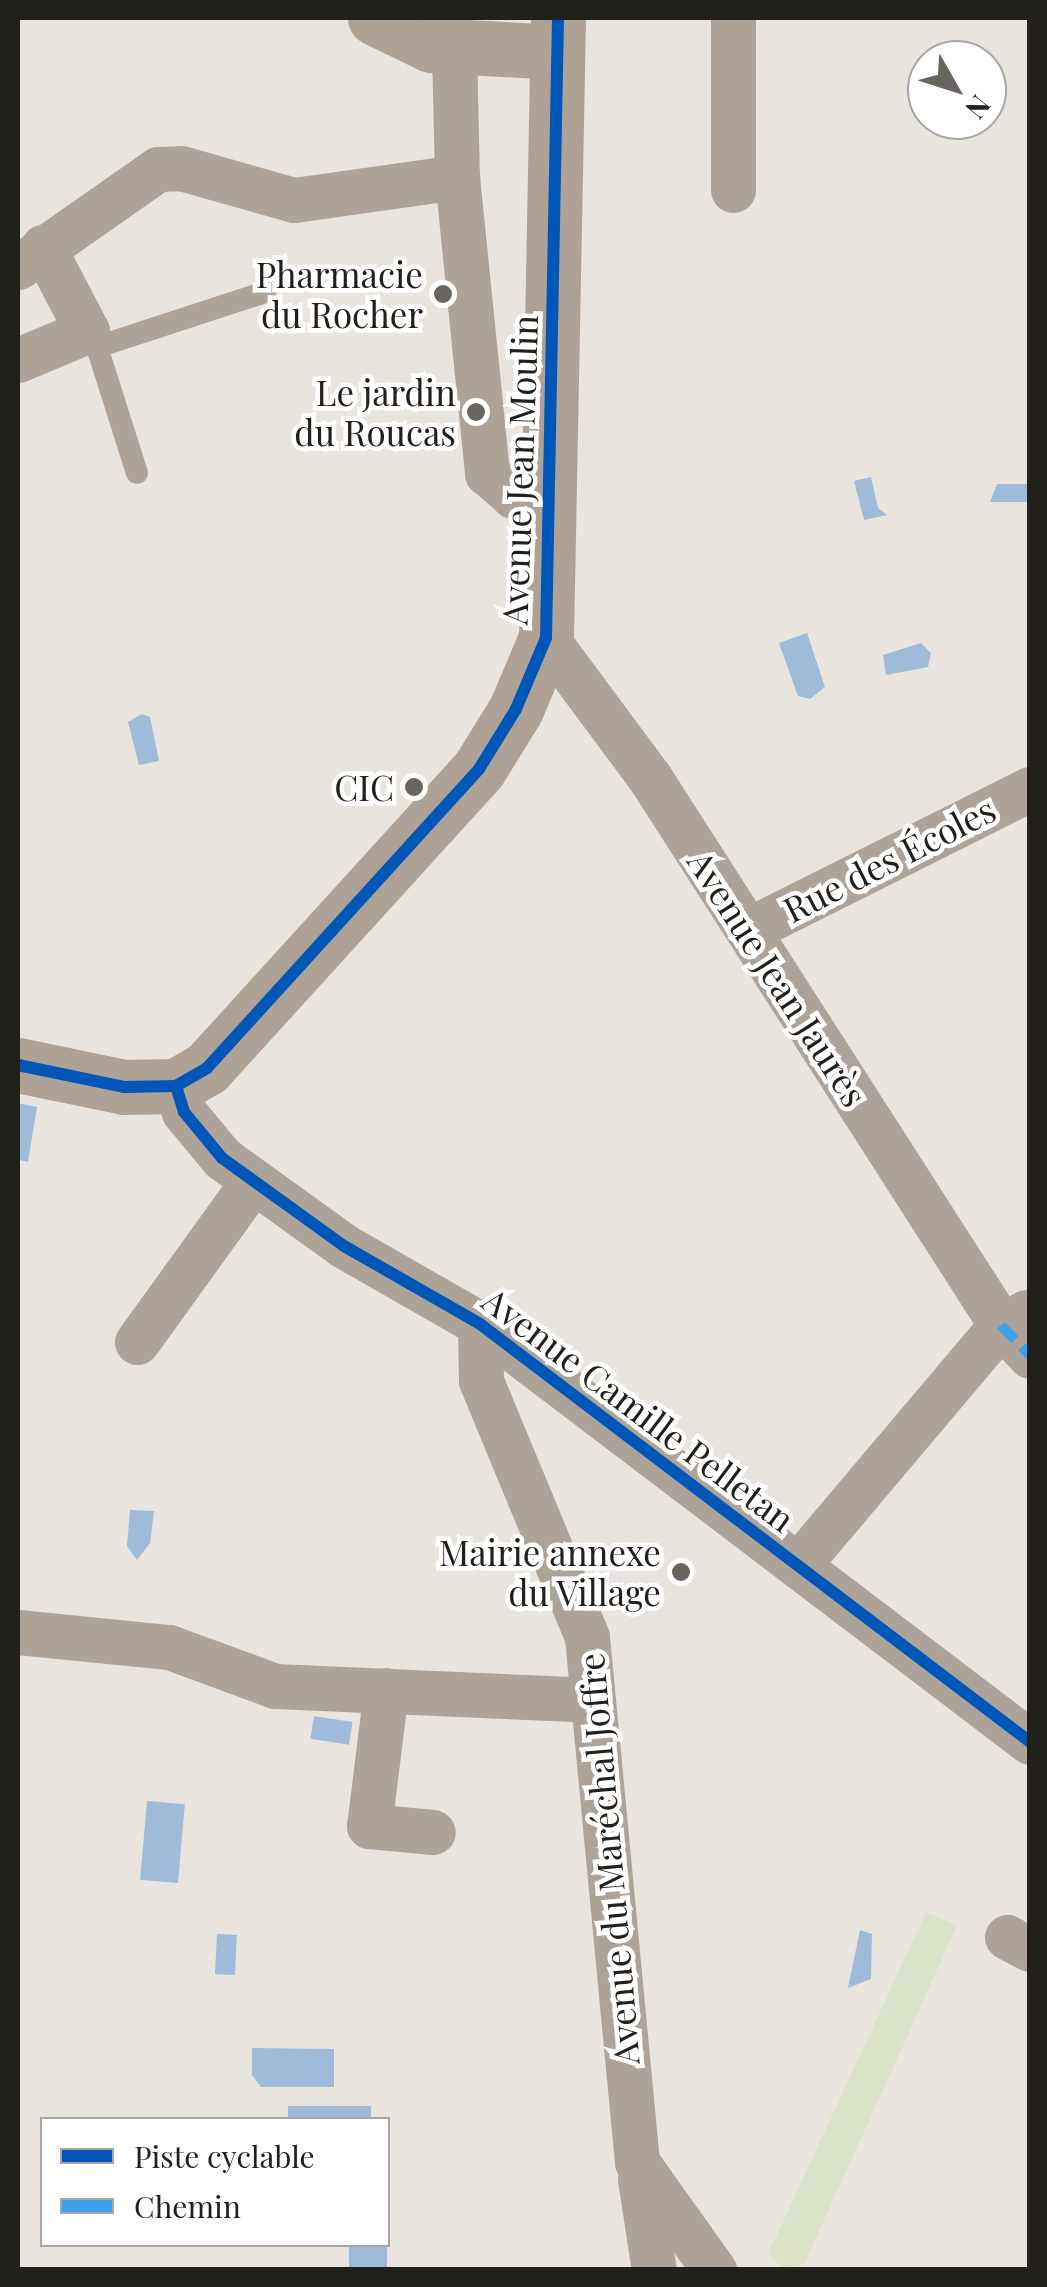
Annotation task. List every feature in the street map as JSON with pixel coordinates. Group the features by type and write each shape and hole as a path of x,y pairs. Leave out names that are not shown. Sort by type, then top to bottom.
{"street":[{"path":"733,18 734,190"},
{"path":"412,30 558,34"},
{"name":"Avenue Jean Moulin","path":"412,30 457,177 487,473 513,496 550,499"},
{"name":"Avenue Jean Moulin","path":"176,1086 207,1068 479,768 516,708 546,638 558,34"},
{"path":"18,360 92,339 30,257 158,169 181,168 294,200 457,177"},
{"name":"Avenue Jean Jaurès","path":"546,638 650,778 748,930 1020,1331"},
{"name":"Rue des Écoles","path":"748,930 1030,789"},
{"path":"18,1065 124,1087 176,1086"},
{"name":"Avenue Camille Pelletan","path":"176,1086 204,1142 253,1181 344,1246 480,1324 1030,1742"},
{"path":"137,1342 253,1181"},
{"name":"Avenue du Maréchal Joffre","path":"480,1324 482,1381 587,1637 637,2162 714,2270"},
{"path":"798,1565 1020,1331"},
{"path":"18,1632 169,1648 276,1686 592,1700"},
{"path":"386,1690 368,1826 433,1832"},
{"path":"637,2162 654,2270"}],"lane":[{"path":"137,473 92,339 265,292"}],"green space":[{"path":"926,1912 957,1926 804,2265 784,2269 768,2254"}],"water":[{"path":"871,477 878,508 887,515 864,520 854,481"},
{"path":"997,484 1029,484 1029,502 990,502"},
{"path":"807,633 825,687 810,699 798,696 779,643"},
{"path":"921,643 931,653 928,667 886,675 883,655"},
{"path":"142,714 150,717 159,761 139,765 128,722"},
{"path":"18,1103 37,1107 28,1162 20,1160"},
{"path":"130,1510 154,1511 150,1543 137,1560 127,1546"},
{"path":"314,1716 353,1722 349,1745 310,1739"},
{"path":"147,1801 185,1804 178,1883 140,1880"},
{"path":"860,1930 872,1934 871,1979 848,1988"},
{"path":"217,1934 237,1935 235,1975 215,1974"},
{"path":"252,2048 334,2049 334,2087 261,2087 252,2075"},
{"path":"288,2106 371,2106 371,2117 288,2117"},
{"path":"349,2247 387,2247 387,2269 349,2269"}],"marked path":[{"path":"1001,1325 1030,1356"}],"cycle path":[{"path":"18,1065 124,1087 176,1086 207,1068 479,769 516,709 546,638 558,18"},
{"path":"176,1086 184,1112 222,1158 344,1246 480,1324 1030,1742"}],"place":[{"name":"Pharmacie du Rocher","path":"443,294"},
{"name":"Le jardin du Roucas","path":"476,412"},
{"name":"CIC","path":"414,787"},
{"name":"Mairie annexe du Village","path":"681,1572"}]}
